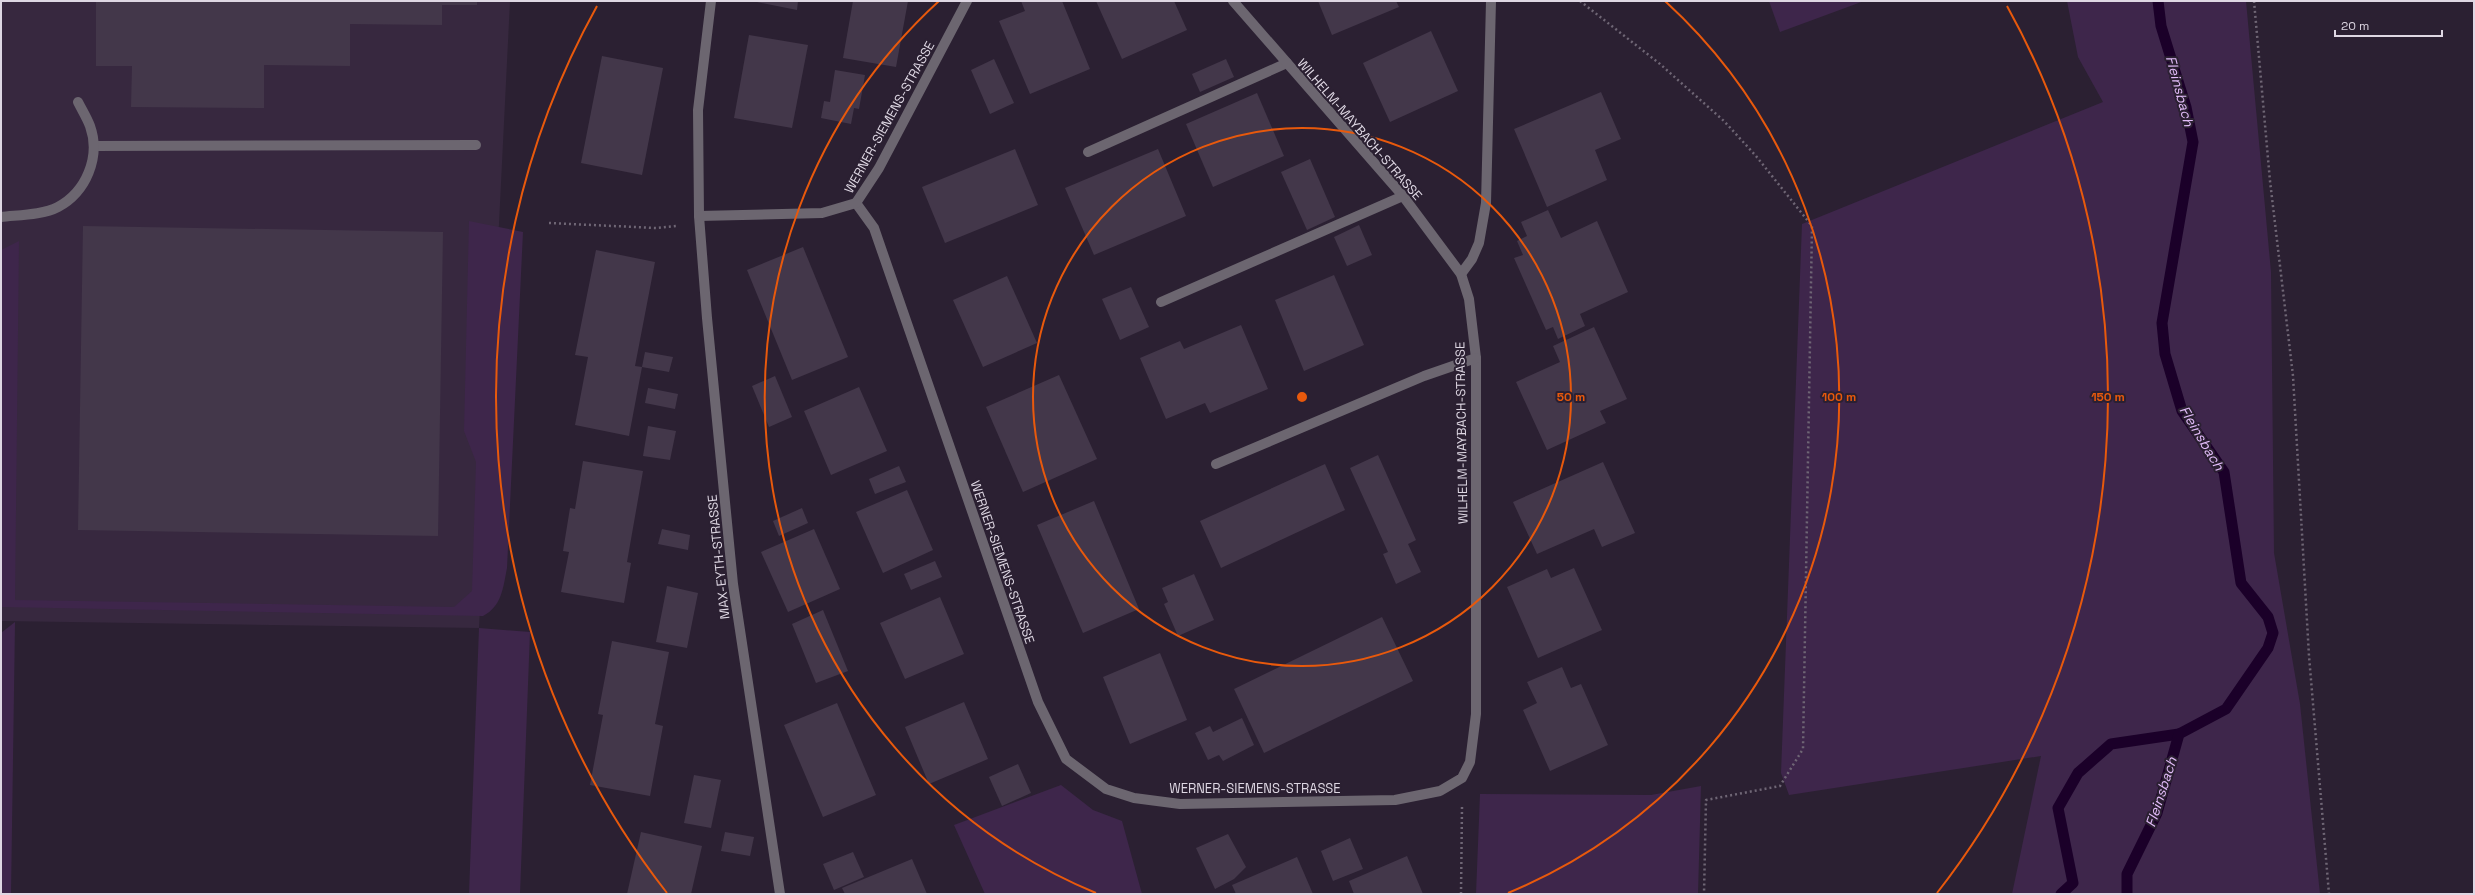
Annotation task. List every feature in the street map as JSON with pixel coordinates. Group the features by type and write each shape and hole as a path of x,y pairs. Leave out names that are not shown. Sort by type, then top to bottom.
{"street":[{"name":"MAX-EYTH-STRASSE","path":"711,1 698,110 700,220 707,318 733,584 780,894"},
{"name":"WERNER-SIEMENS-STRASSE","path":"967,1 880,168 856,203 874,228 1038,702 1066,759 1106,789 1134,798 1180,804 1395,800 1440,791 1462,778"},
{"name":"WILHELM-MAYBACH-STRASSE","path":"1233,1 1403,196 1461,274 1469,299 1476,358 1476,714 1470,762 1462,778"},
{"path":"1461,274 1472,259 1479,243 1486,203 1491,1"},
{"path":"1088,152 1287,63"},
{"path":"1,217 38,212 57,207 78,191 91,169 94,146 90,126 78,102"},
{"path":"94,146 476,146"},
{"path":"1162,302 1403,196"},
{"path":"700,220 822,213 856,203"},
{"path":"1216,464 1430,374 1476,358"}],"path":[{"path":"1580,1 1660,64 1724,121 1756,156 1812,226 1803,749 1780,786 1706,800 1704,894"},
{"path":"2254,1 2270,181 2293,376 2309,656 2328,894"},
{"path":"549,223 656,228 700,220"},
{"path":"1461,894 1462,778"}],"shaded area":[{"path":"1,1 510,1 479,628 1,621"},
{"path":"1769,1 1864,1 1780,32"},
{"path":"2067,1 2246,1 2271,272 2274,553 2300,704 2320,894 2012,894 2041,756 1789,795 1781,773 1802,224 2103,102 2078,57"},
{"path":"469,221 523,232 507,568 501,596 489,612 483,616 1,607 1,250 19,241 15,600 454,607 472,591 476,462 464,431"},
{"path":"15,622 11,894 1,894 1,633"},
{"path":"479,628 530,632 520,894 469,894"},
{"path":"1061,785 1093,810 1122,821 1142,894 985,894 954,825"},
{"path":"1701,786 1698,894 1476,894 1480,794 1651,795"}],"building":[{"path":"96,1 477,1 477,5 442,5 442,25 350,24 350,66 264,65 264,108 131,107 132,66 96,66"},
{"path":"752,1 798,1 797,10"},
{"path":"853,1 908,1 896,67 843,58"},
{"path":"1021,1 1062,1 1090,69 1030,94 999,21 1025,11"},
{"path":"1096,1 1174,1 1187,30 1122,59"},
{"path":"1318,1 1396,1 1399,7 1332,35"},
{"path":"1431,31 1458,91 1390,122 1363,63"},
{"path":"749,35 808,45 792,128 734,118"},
{"path":"602,56 663,68 642,175 581,163"},
{"path":"994,59 1014,103 990,114 971,70"},
{"path":"1226,59 1234,77 1200,92 1192,74"},
{"path":"835,70 865,75 859,109 854,108 851,124 821,118 824,101 830,102"},
{"path":"1601,92 1621,139 1595,150 1607,180 1547,207 1514,129"},
{"path":"1257,93 1284,156 1213,187 1186,124"},
{"path":"1015,149 1038,205 945,243 922,187"},
{"path":"1158,149 1186,216 1094,255 1065,188"},
{"path":"1310,159 1335,217 1307,230 1281,172"},
{"path":"1548,210 1561,238 1597,221 1628,292 1580,314 1585,326 1558,339 1553,327 1546,330 1514,258 1523,255 1517,241 1527,236 1521,222"},
{"path":"1359,225 1372,255 1347,266 1334,237"},
{"path":"83,226 443,232 438,536 78,530"},
{"path":"803,247 848,357 792,380 747,270"},
{"path":"596,250 655,262 635,366 642,367 629,436 575,425 588,357 575,355"},
{"path":"1334,275 1364,345 1304,371 1275,300"},
{"path":"1007,276 1037,343 983,367 953,300"},
{"path":"1131,287 1149,327 1120,340 1102,299"},
{"path":"1241,325 1268,389 1210,413 1205,403 1166,419 1140,358 1180,341 1184,349"},
{"path":"1594,327 1627,399 1600,411 1606,423 1547,450 1516,382 1560,362 1553,346"},
{"path":"645,352 673,357 669,372 642,367"},
{"path":"1059,375 1097,459 1023,492 986,407"},
{"path":"775,376 792,417 769,427 752,386"},
{"path":"859,387 887,451 831,475 804,411"},
{"path":"648,388 678,394 675,409 645,403"},
{"path":"648,426 676,431 670,460 643,456"},
{"path":"1378,455 1416,540 1408,544 1421,572 1396,584 1383,554 1388,552 1350,468"},
{"path":"583,461 643,471 627,562 631,563 624,603 561,592 569,552 563,551 570,508 575,509"},
{"path":"1603,462 1635,533 1602,547 1594,529 1537,554 1513,502"},
{"path":"1325,464 1345,510 1221,568 1200,521"},
{"path":"899,466 906,482 875,494 869,479"},
{"path":"907,490 933,550 883,573 856,512"},
{"path":"1094,501 1139,609 1083,633 1037,525"},
{"path":"802,508 808,523 779,536 773,521"},
{"path":"662,529 690,535 688,550 658,544"},
{"path":"814,529 840,589 788,612 761,552"},
{"path":"935,561 942,577 911,590 904,574"},
{"path":"1574,568 1602,630 1538,658 1507,587 1547,569 1551,578"},
{"path":"1194,574 1214,620 1178,636 1164,604 1168,602 1162,588"},
{"path":"667,586 698,593 687,648 656,642"},
{"path":"940,597 964,654 905,679 880,623"},
{"path":"823,610 848,671 816,683 792,624"},
{"path":"1382,617 1413,681 1264,753 1234,689"},
{"path":"612,641 669,652 655,724 663,726 650,796 590,785 603,715 598,714"},
{"path":"1160,653 1187,720 1130,744 1103,677"},
{"path":"1562,667 1571,688 1581,684 1608,745 1550,771 1523,710 1537,703 1527,682"},
{"path":"964,702 988,759 929,784 905,727"},
{"path":"837,703 876,795 823,817 784,725"},
{"path":"1242,718 1254,745 1223,761 1219,755 1208,760 1195,733 1210,726 1213,732"},
{"path":"1018,764 1031,793 1002,806 989,777"},
{"path":"694,775 721,780 711,828 684,823"},
{"path":"641,832 702,846 691,894 627,894"},
{"path":"725,832 754,837 750,856 721,851"},
{"path":"1228,834 1246,867 1234,879 1215,889 1196,848"},
{"path":"1350,838 1363,869 1333,881 1321,851"},
{"path":"853,852 864,877 834,890 823,864"},
{"path":"1407,856 1423,894 1354,894 1349,881"},
{"path":"1297,857 1313,894 1236,894 1232,885"},
{"path":"912,859 927,894 845,894 842,888"}],"waterway":[{"name":"Fleinsbach","path":"2127,894 2127,874 2157,813 2179,734 2226,709 2268,648 2273,633 2268,617 2241,583 2224,472 2182,411 2165,354 2162,323 2193,142 2186,107 2161,26 2158,1"},
{"name":"Fleinsbach","path":"2061,894 2073,883 2058,808 2078,773 2111,744 2179,734"}]}
